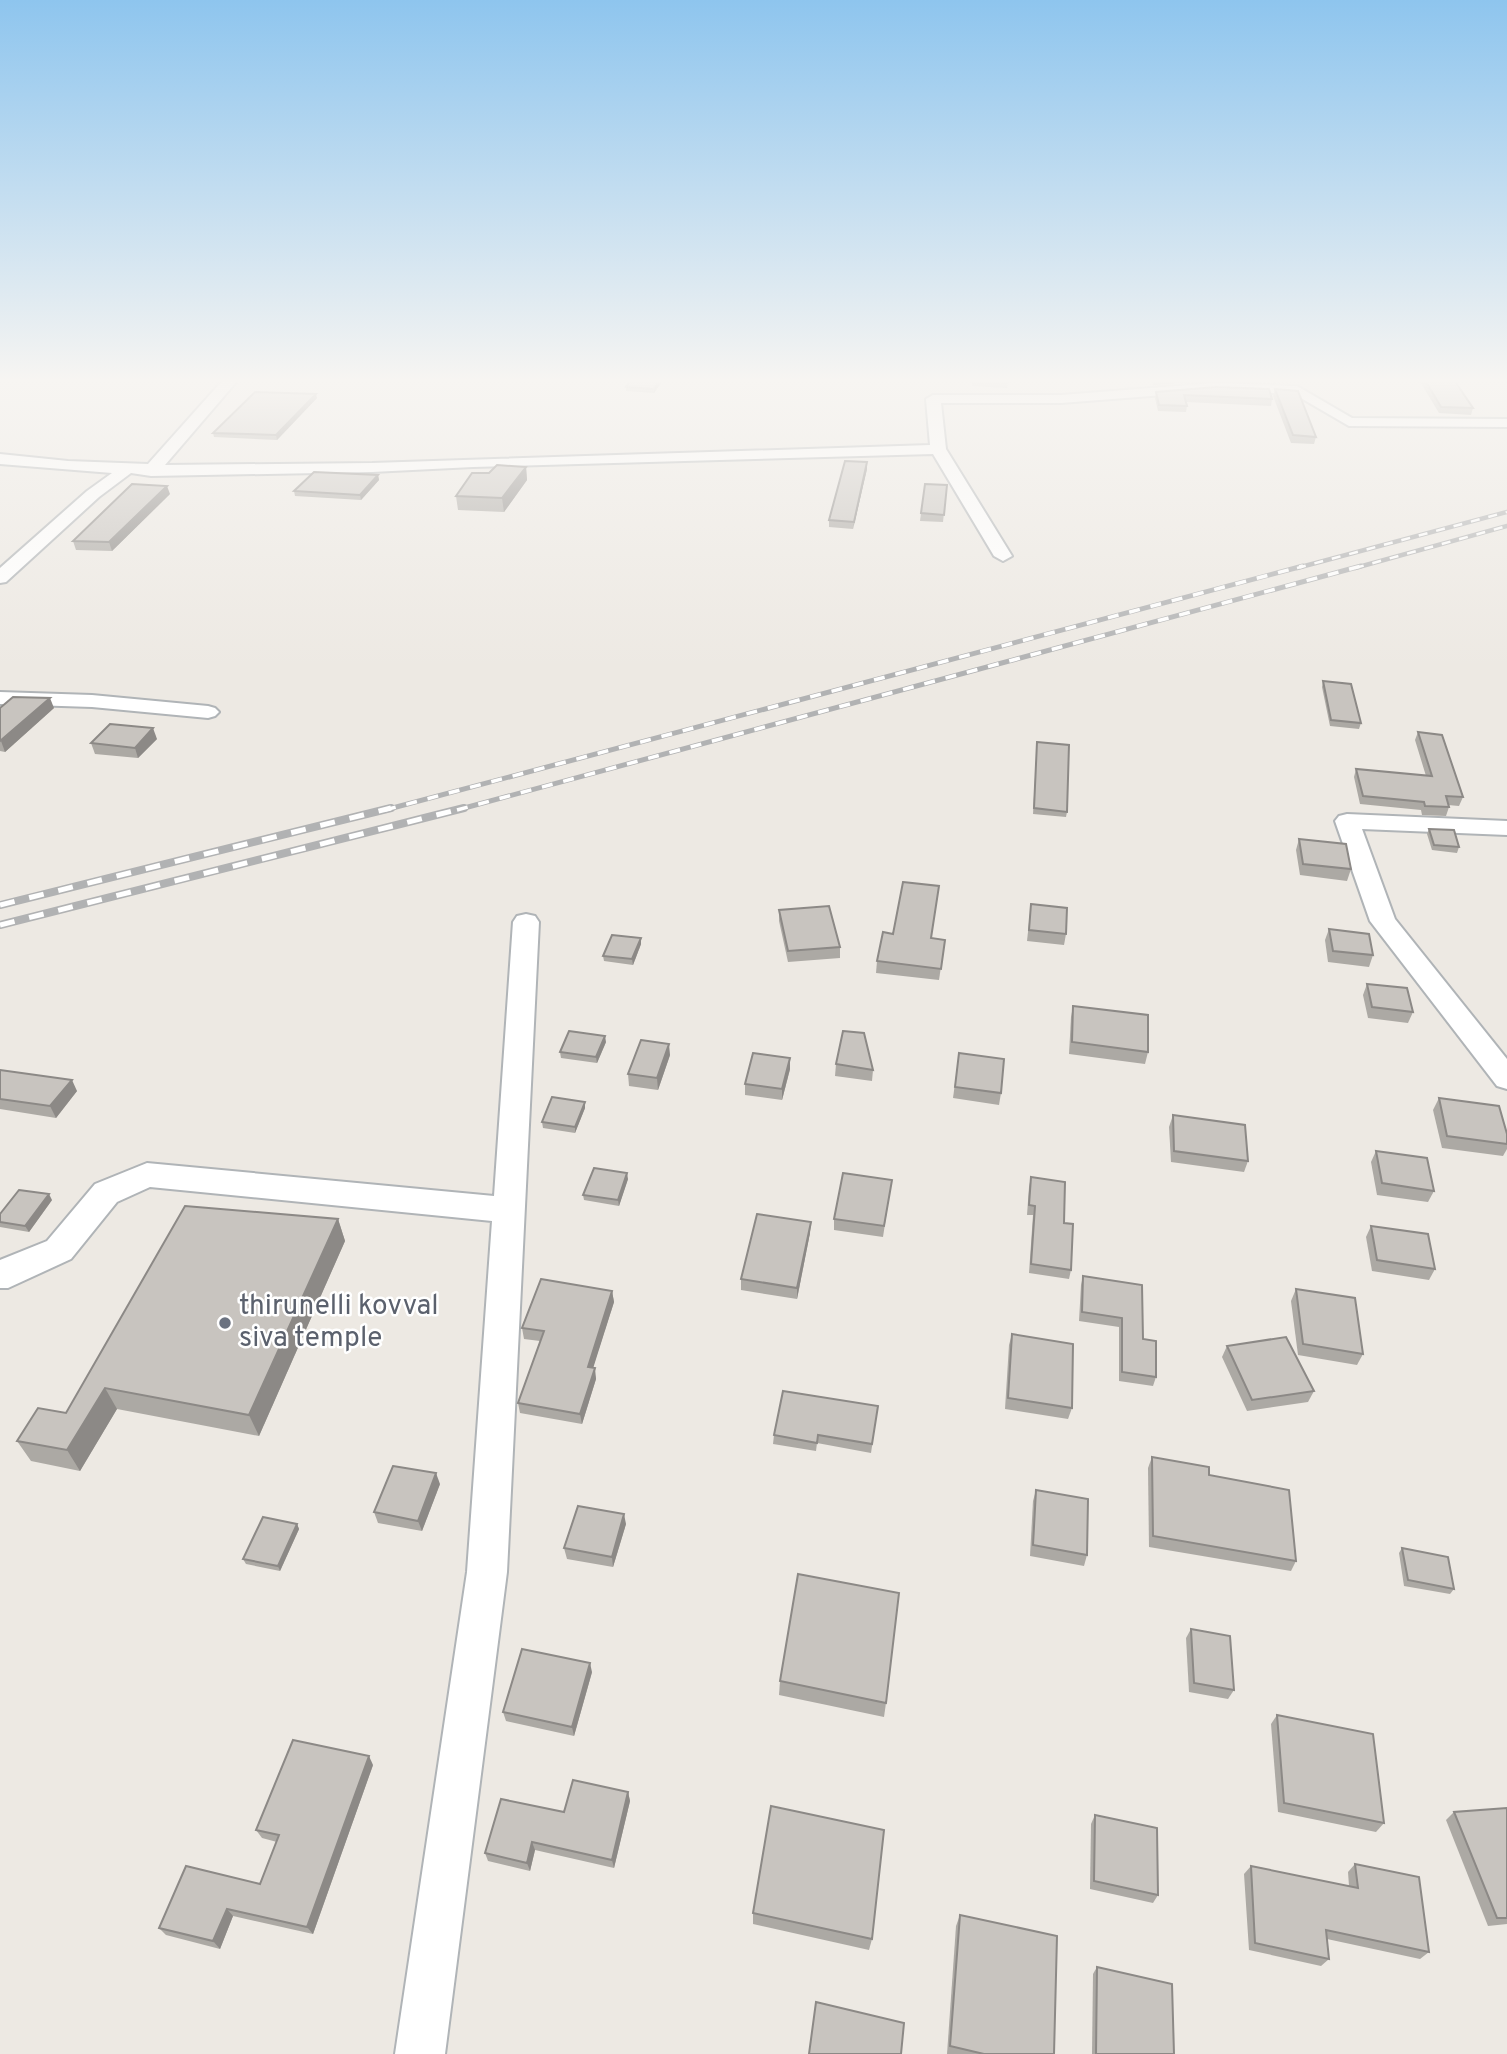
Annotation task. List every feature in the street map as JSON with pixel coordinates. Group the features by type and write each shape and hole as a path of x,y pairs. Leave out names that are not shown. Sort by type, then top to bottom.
{"street":[{"path":"0,578 85,502 119,476"},
{"path":"954,476 1003,556"},
{"path":"0,698 92,701 208,712"},
{"path":"1507,828 1347,821 1383,921 1507,1079"},
{"path":"420,2054 486,1572 526,922"},
{"path":"0,1274 8,1274 59,1250 106,1193 147,1175 508,1210"}],"building":[{"path":"310,476 377,476 360,495 294,491"},
{"path":"470,476 519,476 502,498 456,496"},
{"path":"841,476 864,476 854,522 829,520"},
{"path":"132,484 167,486 109,542 73,541"},
{"path":"925,484 947,485 944,515 921,513"},
{"path":"1323,681 1351,684 1361,723 1331,720"},
{"path":"13,697 50,698 0,741 0,708"},
{"path":"110,724 153,728 135,748 91,743"},
{"path":"1418,732 1442,735 1463,797 1446,796 1449,807 1363,796 1356,769 1432,776"},
{"path":"1037,742 1069,745 1067,812 1034,808"},
{"path":"1429,829 1454,830 1459,847 1434,845"},
{"path":"1299,839 1346,844 1351,869 1303,864"},
{"path":"903,882 939,886 931,938 945,940 941,969 877,961 883,932 893,934"},
{"path":"1031,904 1067,908 1066,934 1029,930"},
{"path":"829,906 840,947 788,951 779,910"},
{"path":"1329,929 1369,934 1373,955 1333,951"},
{"path":"612,935 641,938 632,959 603,956"},
{"path":"1367,984 1407,988 1413,1012 1372,1007"},
{"path":"1073,1006 1148,1015 1148,1052 1072,1042"},
{"path":"569,1031 605,1036 596,1057 560,1052"},
{"path":"843,1031 864,1033 873,1070 836,1064"},
{"path":"641,1040 669,1044 657,1078 628,1074"},
{"path":"753,1053 790,1058 782,1089 745,1084"},
{"path":"959,1053 1004,1059 1001,1093 955,1087"},
{"path":"0,1070 72,1080 50,1106 0,1099"},
{"path":"552,1097 585,1102 575,1127 542,1122"},
{"path":"1439,1098 1499,1106 1507,1144 1447,1136"},
{"path":"1173,1115 1245,1125 1248,1161 1174,1151"},
{"path":"1376,1151 1427,1158 1434,1191 1382,1183"},
{"path":"594,1168 627,1173 618,1200 583,1195"},
{"path":"843,1173 892,1180 884,1226 834,1219"},
{"path":"1031,1177 1065,1182 1064,1223 1073,1224 1071,1270 1031,1264 1035,1206 1029,1205"},
{"path":"19,1190 49,1194 25,1226 0,1222 0,1214"},
{"name":"thirunelli kovval siva temple","path":"185,1206 338,1219 249,1415 105,1388 67,1450 17,1441 38,1408 66,1413"},
{"path":"757,1214 811,1222 797,1288 741,1279"},
{"path":"1371,1226 1428,1234 1435,1269 1377,1260"},
{"path":"1083,1276 1142,1285 1143,1339 1156,1341 1156,1377 1122,1372 1122,1318 1082,1312"},
{"path":"541,1279 612,1291 588,1367 595,1368 580,1414 518,1403 544,1331 522,1328"},
{"path":"1296,1289 1355,1298 1363,1354 1303,1344"},
{"path":"1012,1334 1073,1344 1072,1408 1008,1398"},
{"path":"1286,1337 1314,1391 1252,1400 1227,1346"},
{"path":"783,1391 878,1406 872,1444 818,1435 817,1443 774,1435"},
{"path":"1152,1457 1209,1467 1209,1475 1289,1490 1296,1561 1153,1536"},
{"path":"393,1466 436,1473 418,1521 374,1512"},
{"path":"1036,1490 1088,1499 1087,1555 1033,1545"},
{"path":"578,1506 624,1514 612,1557 564,1548"},
{"path":"263,1517 297,1524 278,1566 243,1559"},
{"path":"1402,1548 1448,1557 1454,1589 1408,1580"},
{"path":"798,1574 899,1593 886,1703 780,1681"},
{"path":"1191,1629 1230,1636 1234,1690 1194,1683"},
{"path":"522,1649 590,1663 572,1727 503,1712"},
{"path":"1277,1715 1373,1734 1384,1823 1284,1803"},
{"path":"293,1740 369,1756 307,1927 227,1909 213,1941 159,1928 186,1866 260,1884 279,1835 256,1830"},
{"path":"573,1780 628,1792 612,1860 532,1842 527,1863 485,1853 501,1799 564,1812"},
{"path":"771,1806 884,1830 872,1939 753,1913"},
{"path":"1507,1808 1507,1918 1497,1918 1454,1812"},
{"path":"1095,1815 1157,1828 1158,1895 1094,1881"},
{"path":"1355,1864 1419,1877 1429,1952 1326,1930 1329,1959 1255,1943 1251,1866 1358,1888"},
{"path":"960,1915 1057,1936 1054,2054 984,2054 950,2046"},
{"path":"1097,1967 1172,1984 1174,2054 1096,2054"},
{"path":"816,2002 904,2023 901,2054 809,2054"}],"railway":[{"path":"1297,568 1507,512"},
{"path":"1355,568 1507,526"},
{"path":"385,810 1303,566"},
{"path":"457,810 1361,566"},
{"path":"0,905 391,808"},
{"path":"0,925 464,808"}],"place":[{"name":"thirunelli kovval siva temple","path":"225,1323"}]}
